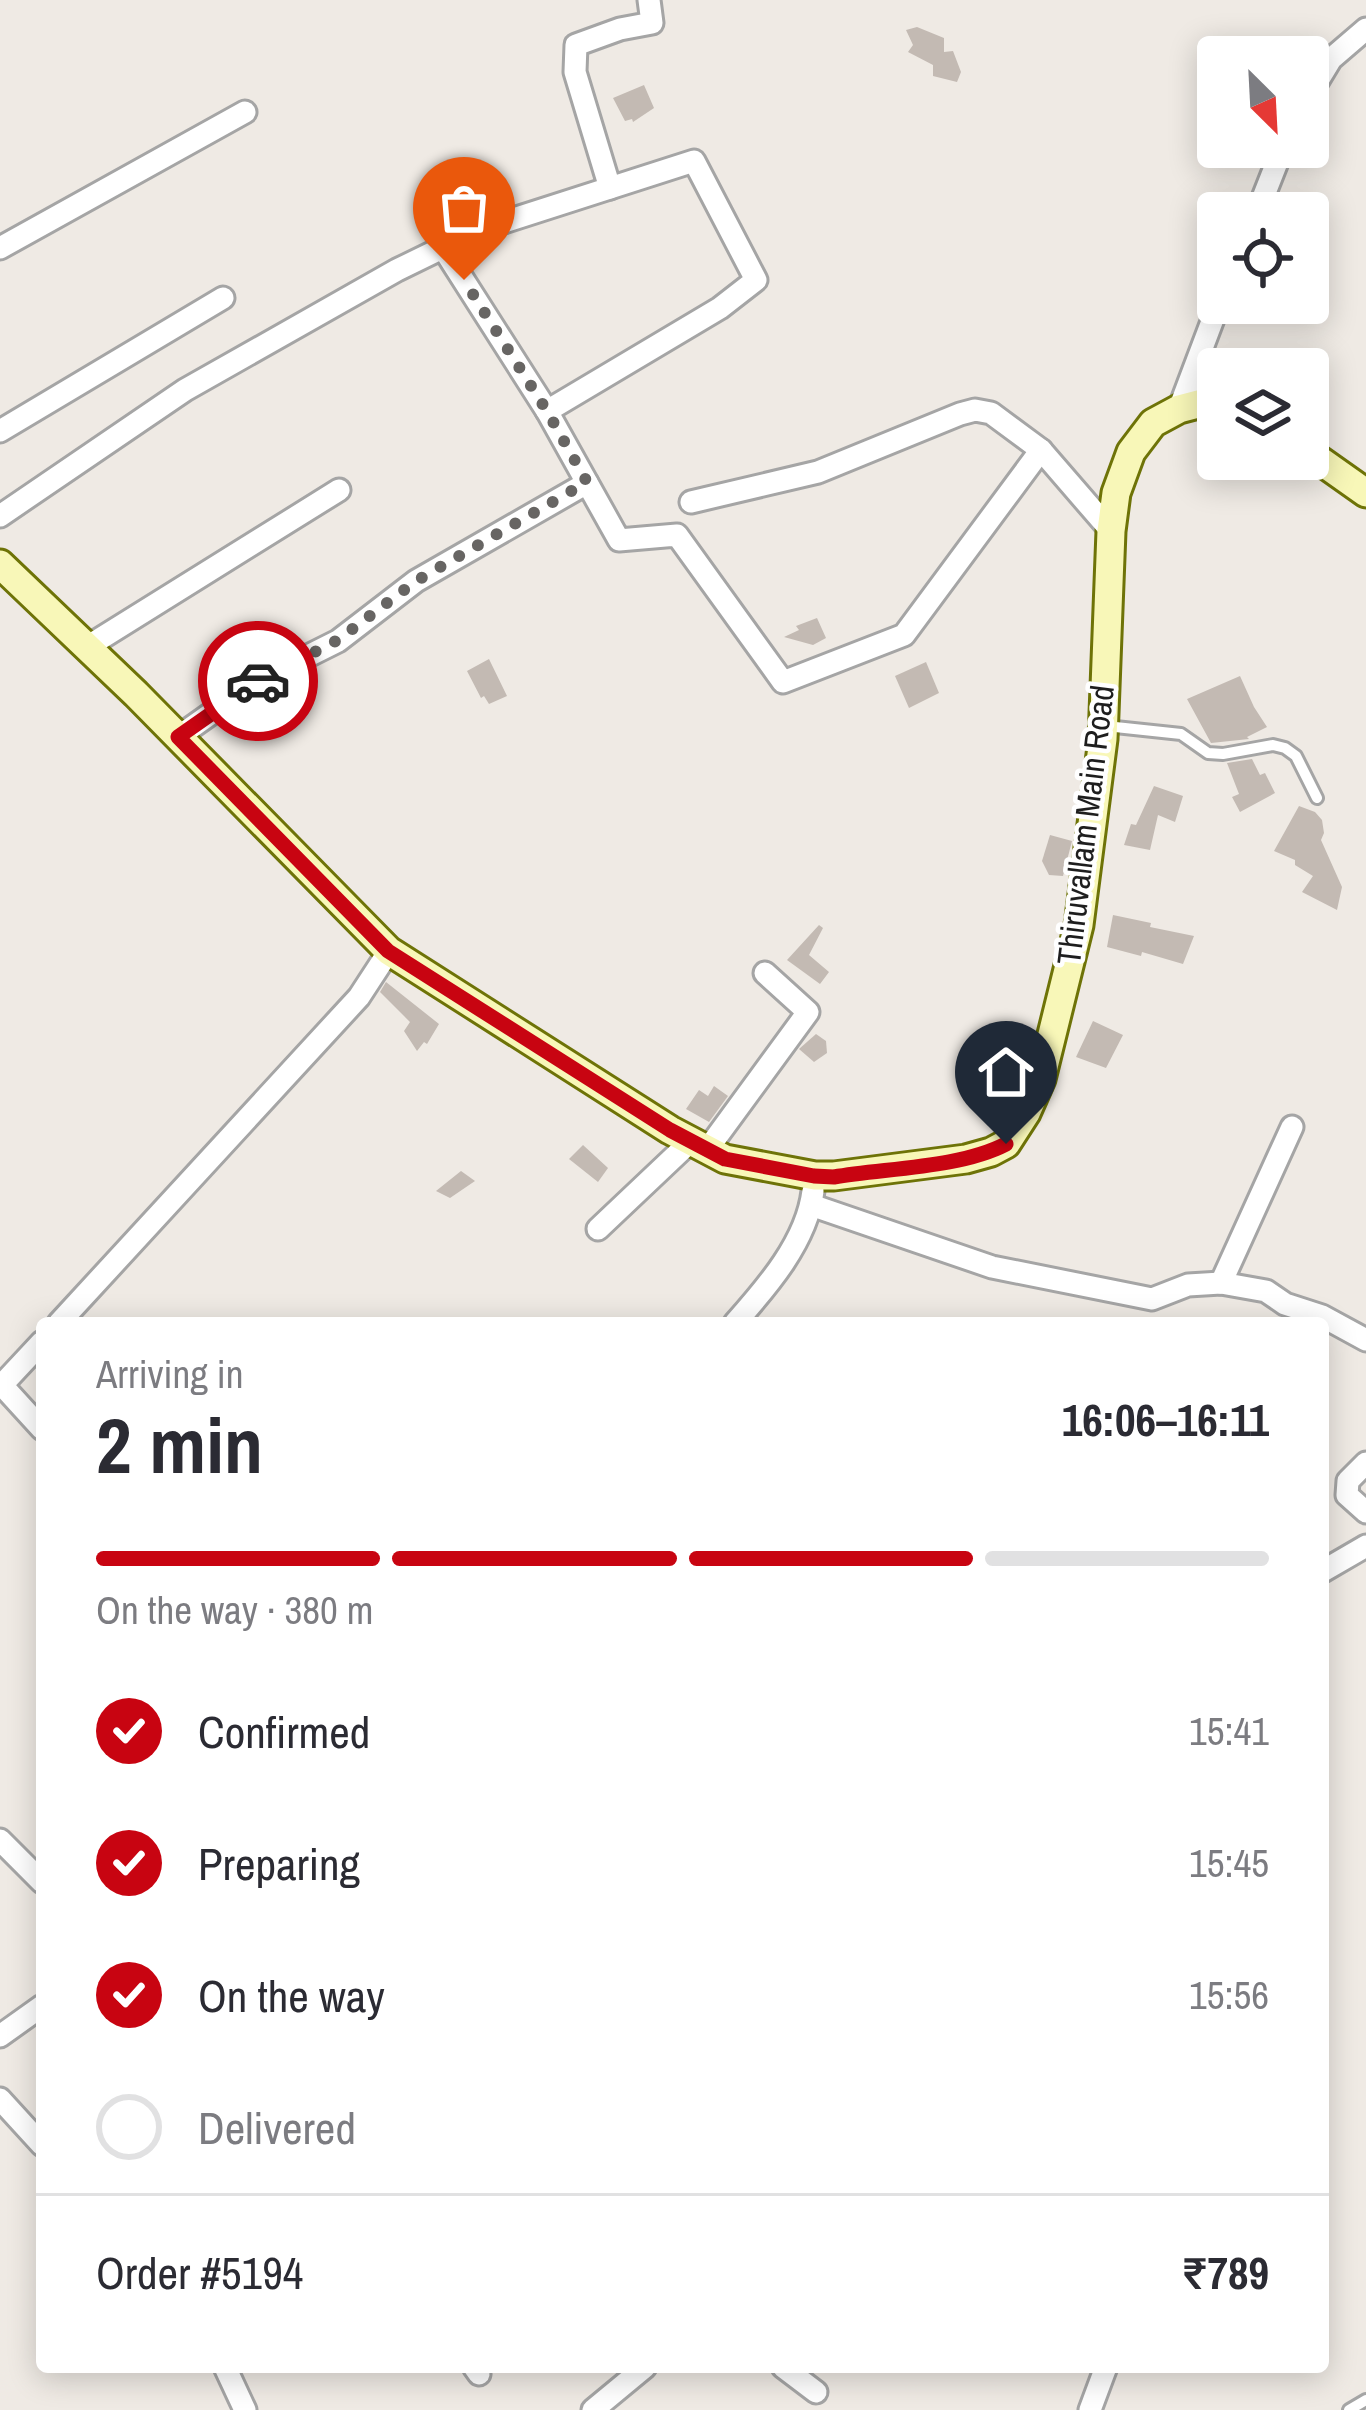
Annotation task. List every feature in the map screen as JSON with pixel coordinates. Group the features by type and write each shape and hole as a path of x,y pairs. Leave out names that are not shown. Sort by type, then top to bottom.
{"main road":[{"path":"1179,409 1197,404"},
{"name":"Thiruvallam Main Road","path":"0,563 388,951 699,1145 813,1191 834,1177 991,1152 1017,1130 1041,1079 1078,926 1103,726 1116,493 1131,452 1153,423 1179,409"},
{"path":"1329,467 1366,493"}],"street":[{"path":"610,188 575,72 576,45 652,23 649,0"},
{"path":"1329,62 1366,28"},
{"path":"0,248 245,112"},
{"path":"0,516 185,390 397,270 479,230 694,161 756,280 720,308 547,411"},
{"path":"442,248 547,411 619,539 676,535 783,682 904,635 1041,450"},
{"path":"0,431 223,298"},
{"path":"1179,409 1211,324"},
{"path":"691,502 818,472 975,410 992,412 1041,450 1111,531"},
{"path":"178,737 254,683 338,640 416,581 587,482"},
{"path":"87,647 339,490"},
{"path":"65,1317 359,997 388,951"},
{"path":"598,1229 699,1145 808,1012 765,973"},
{"path":"1221,1283 1292,1127"},
{"path":"740,1317 784,1258 813,1191 992,1267 1152,1299 1188,1285 1221,1283 1266,1291 1285,1304 1324,1317"},
{"path":"1329,1320 1366,1340"},
{"path":"36,1348 1,1385 36,1423"},
{"path":"1366,1463 1348,1481 1347,1495 1366,1512"},
{"path":"1329,1568 1366,1546"},
{"path":"0,1840 36,1876"},
{"path":"3,2028 36,2009"},
{"path":"0,2099 36,2138"},
{"path":"228,2373 245,2410"},
{"path":"593,2410 638,2373"},
{"path":"791,2373 816,2392"},
{"path":"1090,2410 1104,2373"}],"lane":[{"path":"1103,726 1180,734 1208,753 1285,748 1296,756 1317,798"},
{"path":"1349,2410 1366,2400"}],"building":[{"path":"917,27 944,38 944,52 953,51 961,72 957,82 933,76 933,65 908,52 913,45 906,30"},
{"path":"644,85 654,108 633,122 625,121 613,98"},
{"path":"817,618 826,638 813,645 784,637 799,630 796,626"},
{"path":"489,659 507,696 489,704 467,671"},
{"path":"926,662 939,693 909,708 895,676"},
{"path":"1240,676 1267,727 1249,739 1211,743 1187,699"},
{"path":"1252,759 1275,793 1240,812 1232,797 1239,794 1227,763"},
{"path":"1154,786 1183,796 1175,822 1158,815 1150,850 1124,845 1131,824 1136,825"},
{"path":"1299,806 1322,820 1321,840 1342,887 1337,910 1302,892 1313,876 1295,865 1295,860 1274,851"},
{"path":"1050,835 1072,841 1063,876 1049,875 1042,861"},
{"path":"1113,915 1194,936 1183,964 1107,947"},
{"path":"819,925 823,928 809,955 829,972 820,984 787,960"},
{"path":"386,982 439,1024 417,1051 404,1031 410,1022 380,992"},
{"path":"1093,1021 1123,1035 1106,1068 1076,1057"},
{"path":"816,1034 826,1041 827,1053 814,1062 799,1049"},
{"path":"714,1086 728,1096 709,1122 686,1109 699,1090 708,1096"},
{"path":"583,1145 608,1168 598,1182 569,1159"},
{"path":"461,1171 475,1181 450,1198 436,1191"}],"way so far":[{"path":"258,681 338,640 416,581 587,482 464,280"}],"route":[{"path":"258,681 178,737 388,951 670,1130 725,1159 834,1177 967,1159 1006,1144"}]}
